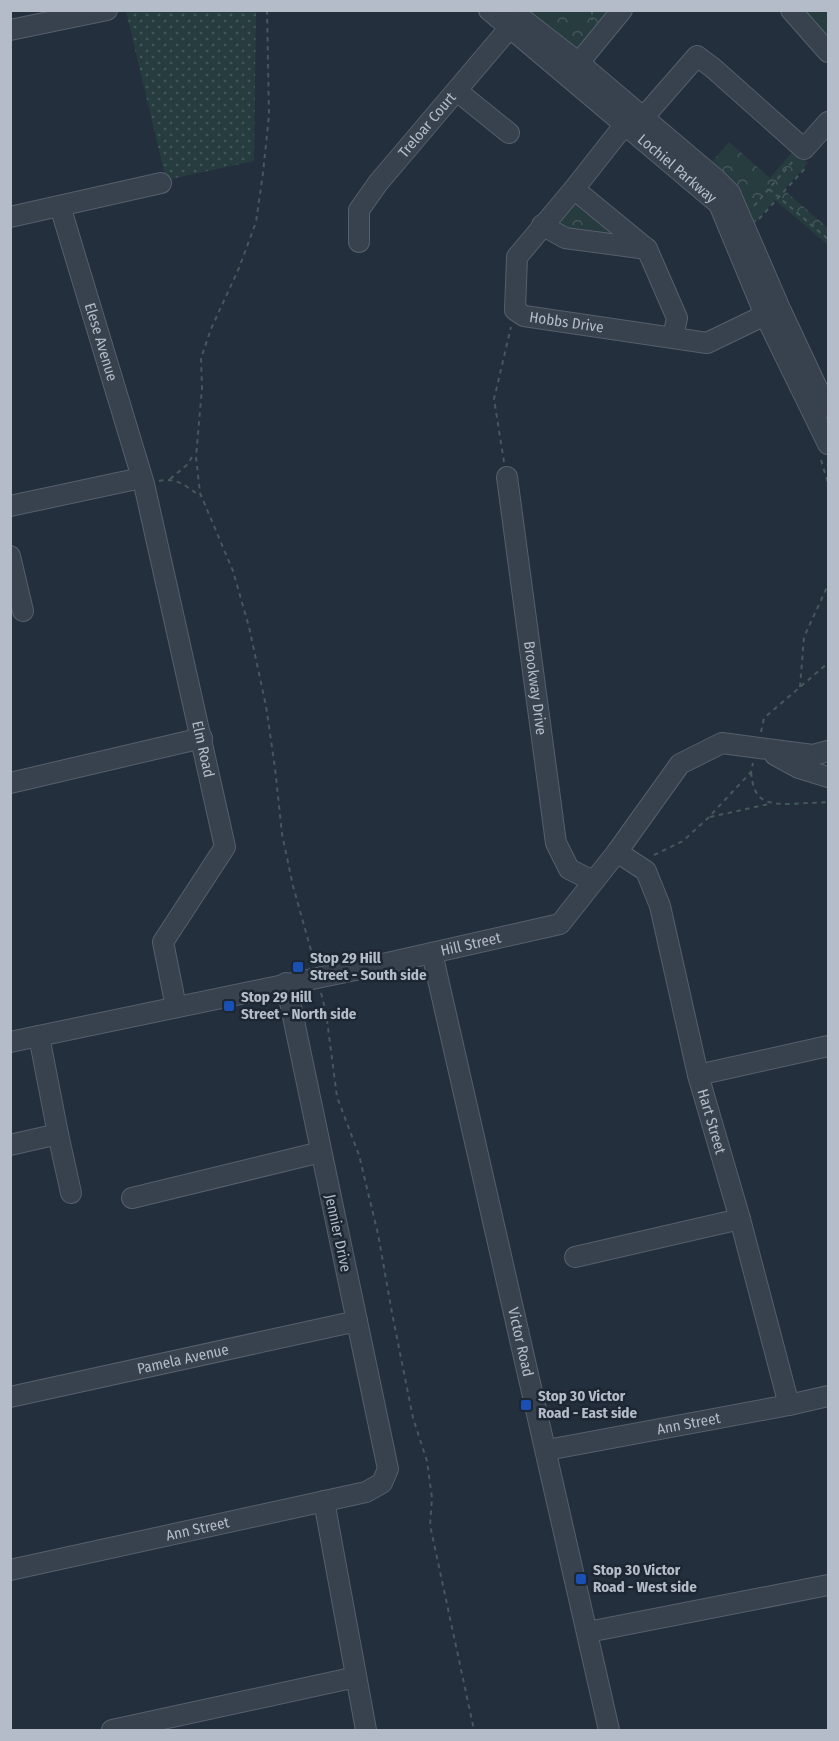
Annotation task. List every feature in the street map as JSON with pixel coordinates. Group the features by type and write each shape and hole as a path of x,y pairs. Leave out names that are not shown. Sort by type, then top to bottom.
{"street":[{"path":"10,30 107,10"},
{"name":"Lochiel Parkway","path":"489,10 513,19 573,69 634,121 719,204 773,313 816,387 828,413"},
{"path":"573,69 622,10"},
{"path":"791,10 828,52"},
{"name":"Treloar Court","path":"359,242 359,210 378,183 457,91 513,19"},
{"name":"Hobbs Drive","path":"773,313 707,343 524,316 515,310 517,257 542,225 634,121 697,56 713,68 805,158"},
{"path":"457,91 509,133"},
{"name":"Lochiel Parkway","path":"634,121 730,193 773,313"},
{"path":"805,158 828,122"},
{"path":"10,217 161,183"},
{"path":"574,189 647,249 677,318 673,337"},
{"name":"Elese Avenue","path":"60,206 142,481"},
{"path":"542,225 565,238 647,249"},
{"name":"Lochiel Parkway","path":"816,387 828,444"},
{"name":"Brookway Drive","path":"507,477 556,843 569,868 593,881"},
{"path":"10,506 142,481"},
{"name":"Elm Road","path":"142,481 225,847 163,942 176,1007"},
{"path":"10,556 23,610"},
{"path":"10,783 202,738"},
{"path":"617,852 680,764 722,743 759,750 813,755 828,751"},
{"path":"759,750 799,768 828,777"},
{"name":"Hill Street","path":"10,1042 365,968 560,924 617,852"},
{"name":"Hart Street","path":"617,852 646,871 660,906 698,1075 741,1219 789,1406"},
{"name":"Victor Road","path":"432,953 547,1449 609,1731"},
{"name":"Jennier Drive","path":"286,983 388,1469 382,1483"},
{"path":"39,1036 71,1193"},
{"path":"698,1075 828,1046"},
{"path":"10,1145 58,1134"},
{"path":"132,1198 321,1152"},
{"path":"575,1257 741,1219"},
{"name":"Pamela Avenue","path":"10,1397 357,1321"},
{"name":"Ann Street","path":"547,1449 789,1406 828,1396"},
{"name":"Ann Street","path":"10,1570 366,1492 382,1483"},
{"path":"324,1501 366,1731"},
{"path":"588,1632 828,1585"},
{"path":"112,1731 356,1677"}],"path":[{"path":"267,10 269,115 256,222 201,358 202,388 196,450 202,497 233,571 249,627 267,717 282,834 326,1013 338,1097 359,1155 378,1234 413,1418 427,1461 432,1498 430,1525 474,1731"},
{"path":"744,227 769,188 805,158"},
{"path":"744,227 778,197 805,158"},
{"path":"769,188 828,239"},
{"path":"507,477 494,399 515,310"},
{"path":"170,479 188,464 196,450"},
{"path":"142,481 170,479 183,484 202,497"},
{"path":"800,687 804,637 828,585"},
{"path":"636,864 682,841 708,818 751,772 759,750 764,718 828,663"},
{"path":"751,772 752,786 757,795 769,804"},
{"path":"708,818 769,804 828,802"}],"green space":[{"path":"126,11 256,11 254,161 166,180"},
{"path":"518,11 617,11 578,52"},
{"path":"804,11 828,11 828,38"},
{"path":"729,142 770,178 794,150 808,163 784,190 828,228 828,245 775,200 749,229 708,166"},
{"path":"576,199 623,235 569,235 556,222"}],"place":[{"name":"Stop 29 Hill Street - South side","path":"298,967"},
{"name":"Stop 29 Hill Street - North side","path":"229,1006"},
{"name":"Stop 30 Victor Road - East side","path":"526,1405"},
{"name":"Stop 30 Victor Road - West side","path":"581,1579"}]}
